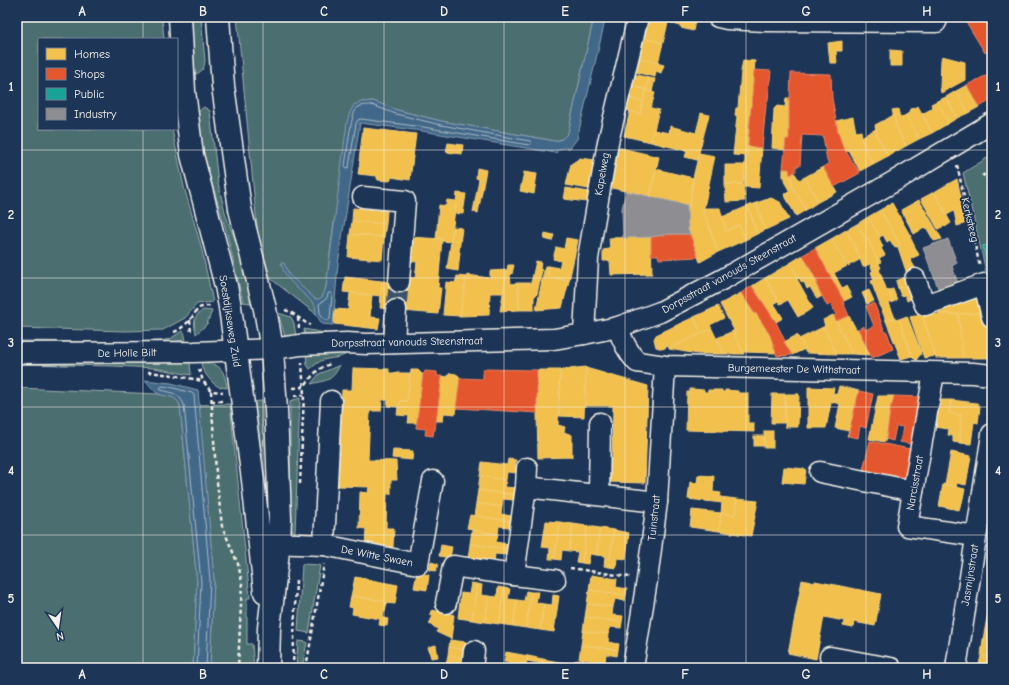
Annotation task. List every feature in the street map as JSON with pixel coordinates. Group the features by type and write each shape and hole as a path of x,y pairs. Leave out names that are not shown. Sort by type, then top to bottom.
{"main road":[{"name":"Soestdijkseweg Zuid","path":"180,17 184,91 192,155 226,286 253,480 269,543 268,668"},
{"name":"Soestdijkseweg Zuid","path":"218,17 223,86 240,209 252,263 265,309 272,349 280,519 269,543"}],"street":[{"name":"Kapelweg","path":"584,334 589,251 608,142 638,17"},
{"path":"718,17 727,19 765,21 936,22 938,17"},
{"name":"Dorpsstraat vanouds Steenstraat","path":"236,350 272,349 300,345 346,343 554,339 618,327 660,312 725,278 992,123"},
{"path":"363,197 405,201 399,282"},
{"path":"915,279 925,305 984,284 992,318"},
{"path":"394,343 396,310"},
{"name":"Burgemeester De Withstraat","path":"618,327 628,353 637,362 665,366 973,373 992,375"},
{"name":"De Holle Bilt","path":"17,353 181,352 236,350"},
{"name":"Tuinstraat","path":"633,668 647,580 657,502 665,366"},
{"name":"Narcisstraat","path":"934,373 907,526 976,536"},
{"path":"324,545 331,401"},
{"path":"599,495 600,422"},
{"name":"Jasmijnstraat","path":"956,668 992,434"},
{"path":"820,472 913,491"},
{"path":"514,575 526,477 599,495 657,502"},
{"name":"De Witte Swaen","path":"269,543 324,545 418,564 433,481"},
{"path":"446,603 453,566 555,580"},
{"path":"830,657 891,668"}],"path":[{"name":"Kerksteeg","path":"952,147 984,284"},
{"path":"992,174 983,175 992,182"},
{"path":"171,334 190,320 196,310 204,306 230,307"},
{"path":"265,309 288,311 295,314 308,325 316,327"},
{"path":"203,381 211,391 216,473 222,526 238,564 242,582 238,668"},
{"path":"306,668 324,563 324,545"},
{"path":"555,580 565,567 647,580"}],"green space":[{"path":"17,17 162,17 164,38 38,38 38,130 172,130 184,187 201,246 213,302 197,304 185,318 163,330 125,331 17,328"},
{"path":"189,17 201,17 205,61 203,69 196,74 192,72"},
{"path":"237,17 594,17 568,133 562,139 555,141 441,121 397,110 373,101 362,102 334,222 326,287 316,314 271,279 258,236"},
{"path":"204,107 210,111 218,183 226,216 246,267 256,304 243,302 226,230 204,157 197,115"},
{"path":"992,155 992,244 983,246 987,265 992,264 992,297 963,173"},
{"path":"203,310 212,311 207,324 196,334 195,318"},
{"path":"278,313 291,317 294,323 296,337 285,337"},
{"path":"304,329 346,337 305,338"},
{"path":"182,331 184,332 186,340 166,343 17,343 17,341 160,341 170,339"},
{"path":"353,349 346,355 323,360 310,369 307,365 306,352"},
{"path":"17,362 190,362 191,375 154,368 17,364"},
{"path":"201,362 213,364 223,372 227,388 219,387 213,383 202,368"},
{"path":"340,365 329,379 311,384 319,374"},
{"path":"17,388 158,394 171,396 176,399 180,405 197,582 193,668 17,668"},
{"path":"300,398 295,533 291,529 290,525 290,401"},
{"path":"262,401 263,491 270,520 268,523 249,402"},
{"path":"230,404 250,598 247,598 247,644 252,644 254,668 210,668 214,580 198,405"},
{"path":"302,564 320,565 309,633 298,631"},
{"path":"298,641 307,642 302,668 296,668"}],"water":[{"path":"594,17 606,17 577,139 570,148 560,149 556,153 422,131 360,123 338,264 333,325 322,324 316,314 315,305 290,281 283,270 281,263 284,263 289,275 315,299 319,299 323,296 326,287 347,122 354,105 362,102 373,101 397,110 441,121 555,141 562,139 568,133"},
{"path":"145,380 171,383 198,390 214,580 210,668 193,668 197,582 180,405 176,399 157,393"}],"building: Homes":[{"path":"648,17 661,17 669,19 663,43 643,38"},
{"path":"661,17 685,17 695,21 693,31 681,28 682,27 669,22 669,19"},
{"path":"643,38 663,43 658,63 638,58"},
{"path":"842,41 842,51 836,51 837,63 830,63 828,43"},
{"path":"890,50 902,51 902,66 890,66"},
{"path":"942,56 965,62 965,80 941,93 940,87"},
{"path":"638,58 664,65 661,73 656,71 655,77 635,72"},
{"path":"743,60 755,61 747,156 733,155 737,116 735,115 736,108 738,108"},
{"path":"634,74 649,78 646,90 632,86"},
{"path":"649,78 655,79 652,92 646,90"},
{"path":"967,85 979,107 968,113 956,91"},
{"path":"632,86 646,90 643,102 629,98"},
{"path":"646,90 655,93 651,108 659,110 651,142 624,136 630,111 640,114"},
{"path":"956,91 968,113 957,118 946,97"},
{"path":"946,97 957,118 949,123 937,101"},
{"path":"629,98 643,102 640,114 626,110"},
{"path":"786,98 789,98 789,139 786,139 785,150 772,148 774,109 777,106 785,107"},
{"path":"937,101 949,123 932,133 922,114 933,108 931,104"},
{"path":"918,106 932,133 919,139 906,115 910,112 909,110"},
{"path":"898,109 900,118 906,115 919,139 906,146 896,126 892,110"},
{"path":"701,113 709,115 697,160 685,157 687,151 651,142 654,130 669,133 670,126 696,133"},
{"path":"894,115 896,126 906,146 888,156 877,136 875,125"},
{"path":"853,117 856,132 861,131 863,144 873,164 860,171 849,150 846,152 843,147 836,121"},
{"path":"363,128 416,134 410,180 391,177 391,180 389,181 378,180 377,176 358,174"},
{"path":"876,129 877,136 888,156 873,164 861,137"},
{"path":"448,143 463,145 462,154 446,152"},
{"path":"748,146 762,148 759,188 744,187 745,157 747,157"},
{"path":"617,147 659,157 650,197 608,187"},
{"path":"699,153 715,156 703,212 718,252 700,262 688,230 687,213 687,205 690,206 693,178"},
{"path":"580,158 595,160 589,189 566,185 571,164"},
{"path":"725,165 745,165 743,184 725,184"},
{"path":"823,167 837,192 818,202 805,177"},
{"path":"477,168 486,170 478,213 473,212 479,179 476,178"},
{"path":"656,169 693,178 690,206 650,197"},
{"path":"783,169 789,169 792,185 806,210 796,216 784,194 790,192 785,183 785,177 783,177"},
{"path":"524,172 537,174 534,194 520,191"},
{"path":"794,172 799,180 805,177 818,202 806,210 792,185 790,175"},
{"path":"957,179 967,223 957,226 954,211 947,215 934,192"},
{"path":"725,184 743,184 745,201 726,202"},
{"path":"566,188 589,192 587,202 564,199"},
{"path":"934,192 951,223 938,229 921,199"},
{"path":"457,193 466,194 463,214 455,213"},
{"path":"771,198 780,202 789,219 765,230 756,203"},
{"path":"447,200 456,201 451,242 436,239 439,205 446,206"},
{"path":"919,200 942,239 934,241 926,227 914,234 901,210"},
{"path":"756,203 765,230 757,234 748,206"},
{"path":"892,203 919,255 910,259 918,273 908,277 898,247 900,245 880,210"},
{"path":"748,206 757,234 745,240 739,225 726,231 722,217"},
{"path":"353,208 387,211 386,224 352,221"},
{"path":"704,208 720,208 726,231 739,225 745,240 718,252 703,212"},
{"path":"880,210 900,245 895,248 890,240 887,242 883,235 880,237 868,217"},
{"path":"868,217 880,237 879,238 883,247 881,248 885,255 879,258 881,262 878,264 868,239 866,240 857,224"},
{"path":"352,221 386,224 384,237 350,234"},
{"path":"857,224 866,240 868,239 881,268 879,269 887,291 889,290 893,302 889,303 895,318 886,321 871,281 874,280 871,272 873,271 870,264 863,267 861,259 846,230"},
{"path":"453,227 462,228 458,271 447,269"},
{"path":"846,230 861,259 848,266 831,239"},
{"path":"545,233 554,235 552,241 544,239"},
{"path":"350,234 384,237 382,260 348,257"},
{"path":"410,237 442,239 438,288 441,288 438,314 402,311 405,277 415,278 417,262 408,261"},
{"path":"651,237 652,274 611,275 610,261 603,261 603,250 610,249 609,238"},
{"path":"566,238 578,240 569,281 547,276 549,266 559,268 561,261 553,259 556,247 564,249"},
{"path":"831,239 847,266 834,273 842,288 846,286 852,297 844,301 815,248"},
{"path":"803,255 818,283 816,284 822,296 817,299 810,287 807,289 804,282 802,283 790,263"},
{"path":"536,261 541,262 540,269 542,270 537,294 534,297 534,310 519,310 518,283 531,283"},
{"path":"790,263 813,308 798,317 788,300 780,304 765,278"},
{"path":"508,265 514,265 512,274 510,275 511,284 518,283 519,310 500,311"},
{"path":"545,266 549,266 547,276 569,281 562,308 536,310"},
{"path":"507,270 503,293 490,293 489,315 460,316 467,275 490,278 490,271"},
{"path":"457,276 466,277 460,316 443,315 446,282 455,283"},
{"path":"908,276 911,284 898,288 896,281"},
{"path":"345,277 382,281 381,296 343,292"},
{"path":"765,278 778,301 773,304 783,318 776,322 752,286"},
{"path":"382,281 404,283 402,311 380,308"},
{"path":"911,284 915,297 907,301 905,295 901,296 898,288"},
{"path":"893,289 897,300 893,302 889,290"},
{"path":"869,290 874,301 867,304 862,293"},
{"path":"350,293 372,295 370,317 380,318 378,329 334,324 335,309 348,310"},
{"path":"741,293 770,335 777,353 743,352 733,331 734,330 720,304"},
{"path":"981,297 987,313 939,315 939,309 946,309"},
{"path":"718,306 724,318 710,325 712,329 701,334 694,317"},
{"path":"988,313 989,358 963,358 958,314"},
{"path":"922,314 936,356 924,358 910,317"},
{"path":"922,314 958,314 963,358 936,358"},
{"path":"833,315 852,354 837,354 823,327 825,326 823,320"},
{"path":"849,316 856,329 858,329 870,355 852,354 836,321"},
{"path":"907,316 921,352 916,360 912,356 899,319"},
{"path":"694,317 701,334 669,348 668,346 663,349 656,347 654,339 656,335"},
{"path":"895,318 895,320 899,319 912,356 901,359 886,321"},
{"path":"823,327 837,354 806,353 799,339"},
{"path":"712,329 724,354 698,354 669,349 669,348"},
{"path":"733,331 744,354 724,354 717,338"},
{"path":"797,335 805,349 792,355 784,342"},
{"path":"586,367 584,417 559,416 560,370"},
{"path":"353,368 389,369 389,373 410,373 407,401 400,401 399,407 387,406 388,400 382,400 381,411 370,411 368,460 396,461 397,480 391,480 391,494 387,494 386,528 394,528 393,547 365,546 366,529 359,528 360,492 368,493 369,487 338,486 342,390 352,390"},
{"path":"586,368 648,386 645,483 608,482 608,462 612,458 613,406 585,406"},
{"path":"411,370 418,370 421,374 423,374 417,423 408,423 409,416 397,415 400,401 407,401"},
{"path":"537,370 560,370 558,425 565,427 564,432 572,435 572,457 538,458"},
{"path":"450,373 456,374 460,378 456,414 444,413 443,421 436,421 442,376 447,377"},
{"path":"839,386 859,391 848,436 849,431 835,428 840,404 832,402 834,393 837,394"},
{"path":"808,387 834,388 826,428 808,428"},
{"path":"690,389 704,390 704,392 708,392 708,390 722,390 722,392 725,392 725,390 738,391 738,393 748,393 748,423 754,423 754,432 686,430 687,392 690,392"},
{"path":"772,394 785,394 785,423 771,423"},
{"path":"785,394 799,394 798,427 785,427"},
{"path":"878,396 894,396 891,405 885,442 869,439"},
{"path":"940,400 951,400 949,413 961,415 960,443 953,442 953,436 948,435 949,429 933,427 936,403"},
{"path":"951,400 977,403 980,407 978,423 974,422 971,444 960,443 961,415 949,413"},
{"path":"764,431 773,431 773,448 764,448"},
{"path":"754,436 764,436 764,446 754,446"},
{"path":"393,450 413,451 412,460 392,458"},
{"path":"951,452 971,456 966,485 957,483 956,487 945,485"},
{"path":"508,459 516,460 515,466 518,467 517,473 507,472 506,480 480,476 482,462 507,465"},
{"path":"784,467 806,469 804,484 782,482"},
{"path":"698,475 714,476 713,492 721,493 720,497 737,499 735,515 721,513 722,503 688,499 690,482 697,483"},
{"path":"480,476 506,480 505,487 515,488 514,495 478,490"},
{"path":"943,484 965,489 959,510 939,506"},
{"path":"478,490 514,495 513,500 503,499 502,507 476,503"},
{"path":"737,499 758,501 751,536 719,531 721,513 735,515"},
{"path":"476,503 502,507 501,514 511,516 510,521 474,517"},
{"path":"692,510 721,513 719,531 690,527"},
{"path":"470,515 510,521 509,527 499,526 498,534 472,530 467,528"},
{"path":"546,521 560,522 554,559 549,559 550,548 542,547"},
{"path":"560,522 573,524 569,551 562,550 561,560 554,559"},
{"path":"573,524 587,526 582,563 576,562 578,552 569,551"},
{"path":"587,526 600,528 596,555 590,554 588,564 582,563"},
{"path":"600,528 614,530 609,567 604,566 605,556 596,555"},
{"path":"472,530 498,534 496,542 507,544 507,549 470,544"},
{"path":"614,530 629,533 626,559 617,558 616,568 609,567"},
{"path":"470,544 507,549 506,555 495,554 494,562 468,559"},
{"path":"441,545 452,547 450,558 439,556"},
{"path":"431,562 438,564 436,571 429,570"},
{"path":"417,572 429,575 427,590 414,588"},
{"path":"591,575 617,579 616,587 627,589 626,595 589,590"},
{"path":"355,577 398,585 395,604 351,596"},
{"path":"802,580 815,583 815,581 881,594 875,626 854,622 853,628 843,626 844,621 824,617 816,659 788,653"},
{"path":"471,583 477,584 472,620 458,618 461,593 469,594"},
{"path":"477,584 482,585 481,595 489,596 485,622 472,620"},
{"path":"498,587 504,588 499,624 485,622 489,596 497,597"},
{"path":"504,588 510,589 508,599 517,600 513,626 499,624"},
{"path":"589,590 626,595 625,601 615,599 613,607 587,604"},
{"path":"526,591 531,592 526,628 513,626 517,600 524,601"},
{"path":"531,592 538,592 536,603 544,604 540,630 526,628"},
{"path":"553,595 559,596 554,632 540,630 544,604 552,605"},
{"path":"351,596 385,601 385,603 387,603 383,618 388,619 387,626 379,625 380,619 352,614 353,608 349,607"},
{"path":"990,601 992,601 992,624 986,623"},
{"path":"587,604 613,607 612,615 623,616 622,622 585,617"},
{"path":"432,610 454,615 451,639 436,632 438,629 429,624 433,616 430,614"},
{"path":"585,617 622,622 621,628 610,627 609,634 583,631"},
{"path":"986,623 992,624 992,641 983,639"},
{"path":"583,631 609,634 608,642 619,644 618,650 581,645"},
{"path":"983,639 992,641 992,658 981,656"},
{"path":"450,640 466,642 464,650 449,647"},
{"path":"436,645 438,657 431,658 428,647"},
{"path":"581,645 618,650 617,656 606,654 605,662 579,659"},
{"path":"449,647 464,650 463,658 448,655"},
{"path":"506,652 528,656 526,666 504,662"},
{"path":"448,655 463,658 462,666 446,664"},
{"path":"528,656 543,659 542,664 527,661"},
{"path":"981,656 992,658 992,668 978,668"},
{"path":"543,659 559,662 559,667 542,664"},
{"path":"576,660 591,663 590,668 574,668"},
{"path":"559,662 575,664 574,668 559,667"},
{"path":"591,663 608,666 608,668 590,668"},
{"path":"446,664 462,666 461,668 446,668"}],"building: Shops":[{"path":"971,17 992,17 992,48 985,53 965,20"},
{"path":"754,70 771,71 762,148 748,146"},
{"path":"791,73 831,74 832,98 838,132 843,147 860,173 834,187 823,167 829,163 827,161 823,136 802,135 800,166 796,166 796,171 790,175 789,169 783,169 786,139 789,139 789,98"},
{"path":"985,76 992,78 992,100 979,107 967,85"},
{"path":"667,234 690,234 698,257 659,259 658,255 651,255 651,237"},
{"path":"815,248 844,301 843,302 849,316 836,321 834,316 836,315 831,304 827,306 816,284 818,283 803,255"},
{"path":"752,286 776,322 785,341 784,342 792,355 777,356 770,335 741,293"},
{"path":"874,303 893,349 872,358 858,329 864,326 865,330 874,326 866,306"},
{"path":"483,369 537,370 538,413 456,408 460,378 483,379"},
{"path":"425,371 437,372 437,376 442,376 433,436 425,435 426,429 416,428 423,374"},
{"path":"859,391 873,394 866,428 860,426 858,438 848,436"},
{"path":"894,396 921,397 915,445 900,442 903,427 896,426 893,441 886,439 891,405"},
{"path":"870,441 915,450 909,479 863,470"}],"building: Public":[{"path":"992,244 992,264 987,265 983,246"}],"building: Industry":[{"path":"626,191 687,205 688,230 690,234 669,234 651,237 623,238 622,209"},
{"path":"948,239 957,263 952,266 959,286 940,293 923,248"}],"tunnel":[{"path":"396,310 399,282"}]}
